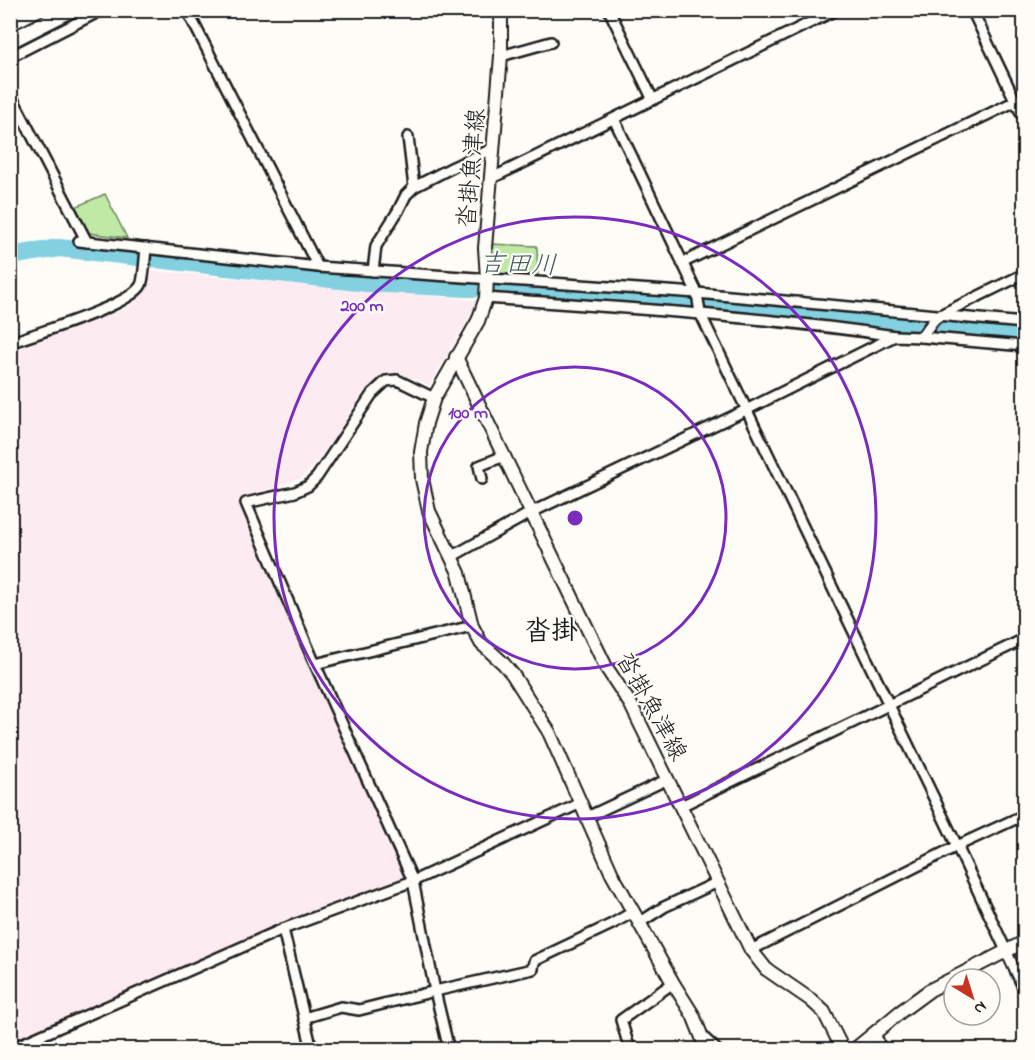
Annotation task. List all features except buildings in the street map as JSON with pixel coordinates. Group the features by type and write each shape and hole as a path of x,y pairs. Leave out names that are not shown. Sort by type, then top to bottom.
{"main road":[{"path":"10,41 71,10"},
{"name":"沓掛魚津線","path":"501,10 501,56 485,248 487,288 478,321 434,398 426,423 421,452 422,478 429,511 459,573 472,626 481,643 513,675 543,722 612,874 693,1015 707,1050"},
{"name":"沓掛魚津線","path":"456,357 606,667 631,705 750,950 766,969 811,1000 824,1012 843,1050"},
{"path":"854,1050 930,990 1024,942"}],"street":[{"path":"10,57 102,10"},
{"path":"188,10 318,267"},
{"path":"609,10 653,100"},
{"path":"492,178 836,10"},
{"path":"972,10 1020,99 1024,119"},
{"path":"501,56 551,42"},
{"path":"10,93 83,241 373,271 487,288 700,311 895,336 923,335 1024,346"},
{"path":"682,262 1020,99"},
{"path":"614,119 682,262 697,296 700,311 1024,989"},
{"path":"408,137 414,187"},
{"path":"373,271 376,246 406,195 414,187 494,148"},
{"path":"10,343 112,306 133,295 141,284 146,248"},
{"path":"923,335 937,317 1024,274"},
{"path":"487,288 697,296 1024,323"},
{"path":"451,557 532,512 747,410 895,336"},
{"path":"434,398 397,380 386,381 372,394 308,486 295,492 246,503 315,664 413,880 449,1050"},
{"path":"482,479 480,466 504,456"},
{"path":"315,664 472,626"},
{"path":"681,806 1024,639"},
{"path":"587,817 668,779"},
{"path":"10,1049 283,928 413,880 581,803"},
{"path":"750,950 957,846 1024,815"},
{"path":"304,1018 342,1007 359,1010 533,969 534,960 612,924 664,907 718,882"},
{"path":"283,928 312,1050"},
{"path":"630,1050 621,1020 673,983"},
{"path":"875,1032 881,1050"},
{"path":"702,1036 717,1050"}],"shaded area":[{"path":"152,271 478,300 429,385 401,374 383,374 364,391 326,450 302,478 256,493 239,503 405,876 11,1042 11,351 130,306 145,292"}],"green space":[{"path":"105,194 127,238 89,233 75,207"},
{"path":"489,244 536,246 538,275 494,275"}],"waterway":[{"name":"吉田川","path":"10,256 59,248 367,283 558,290 1024,336"}],"district":[{"name":"沓掛","path":"551,630"}]}
